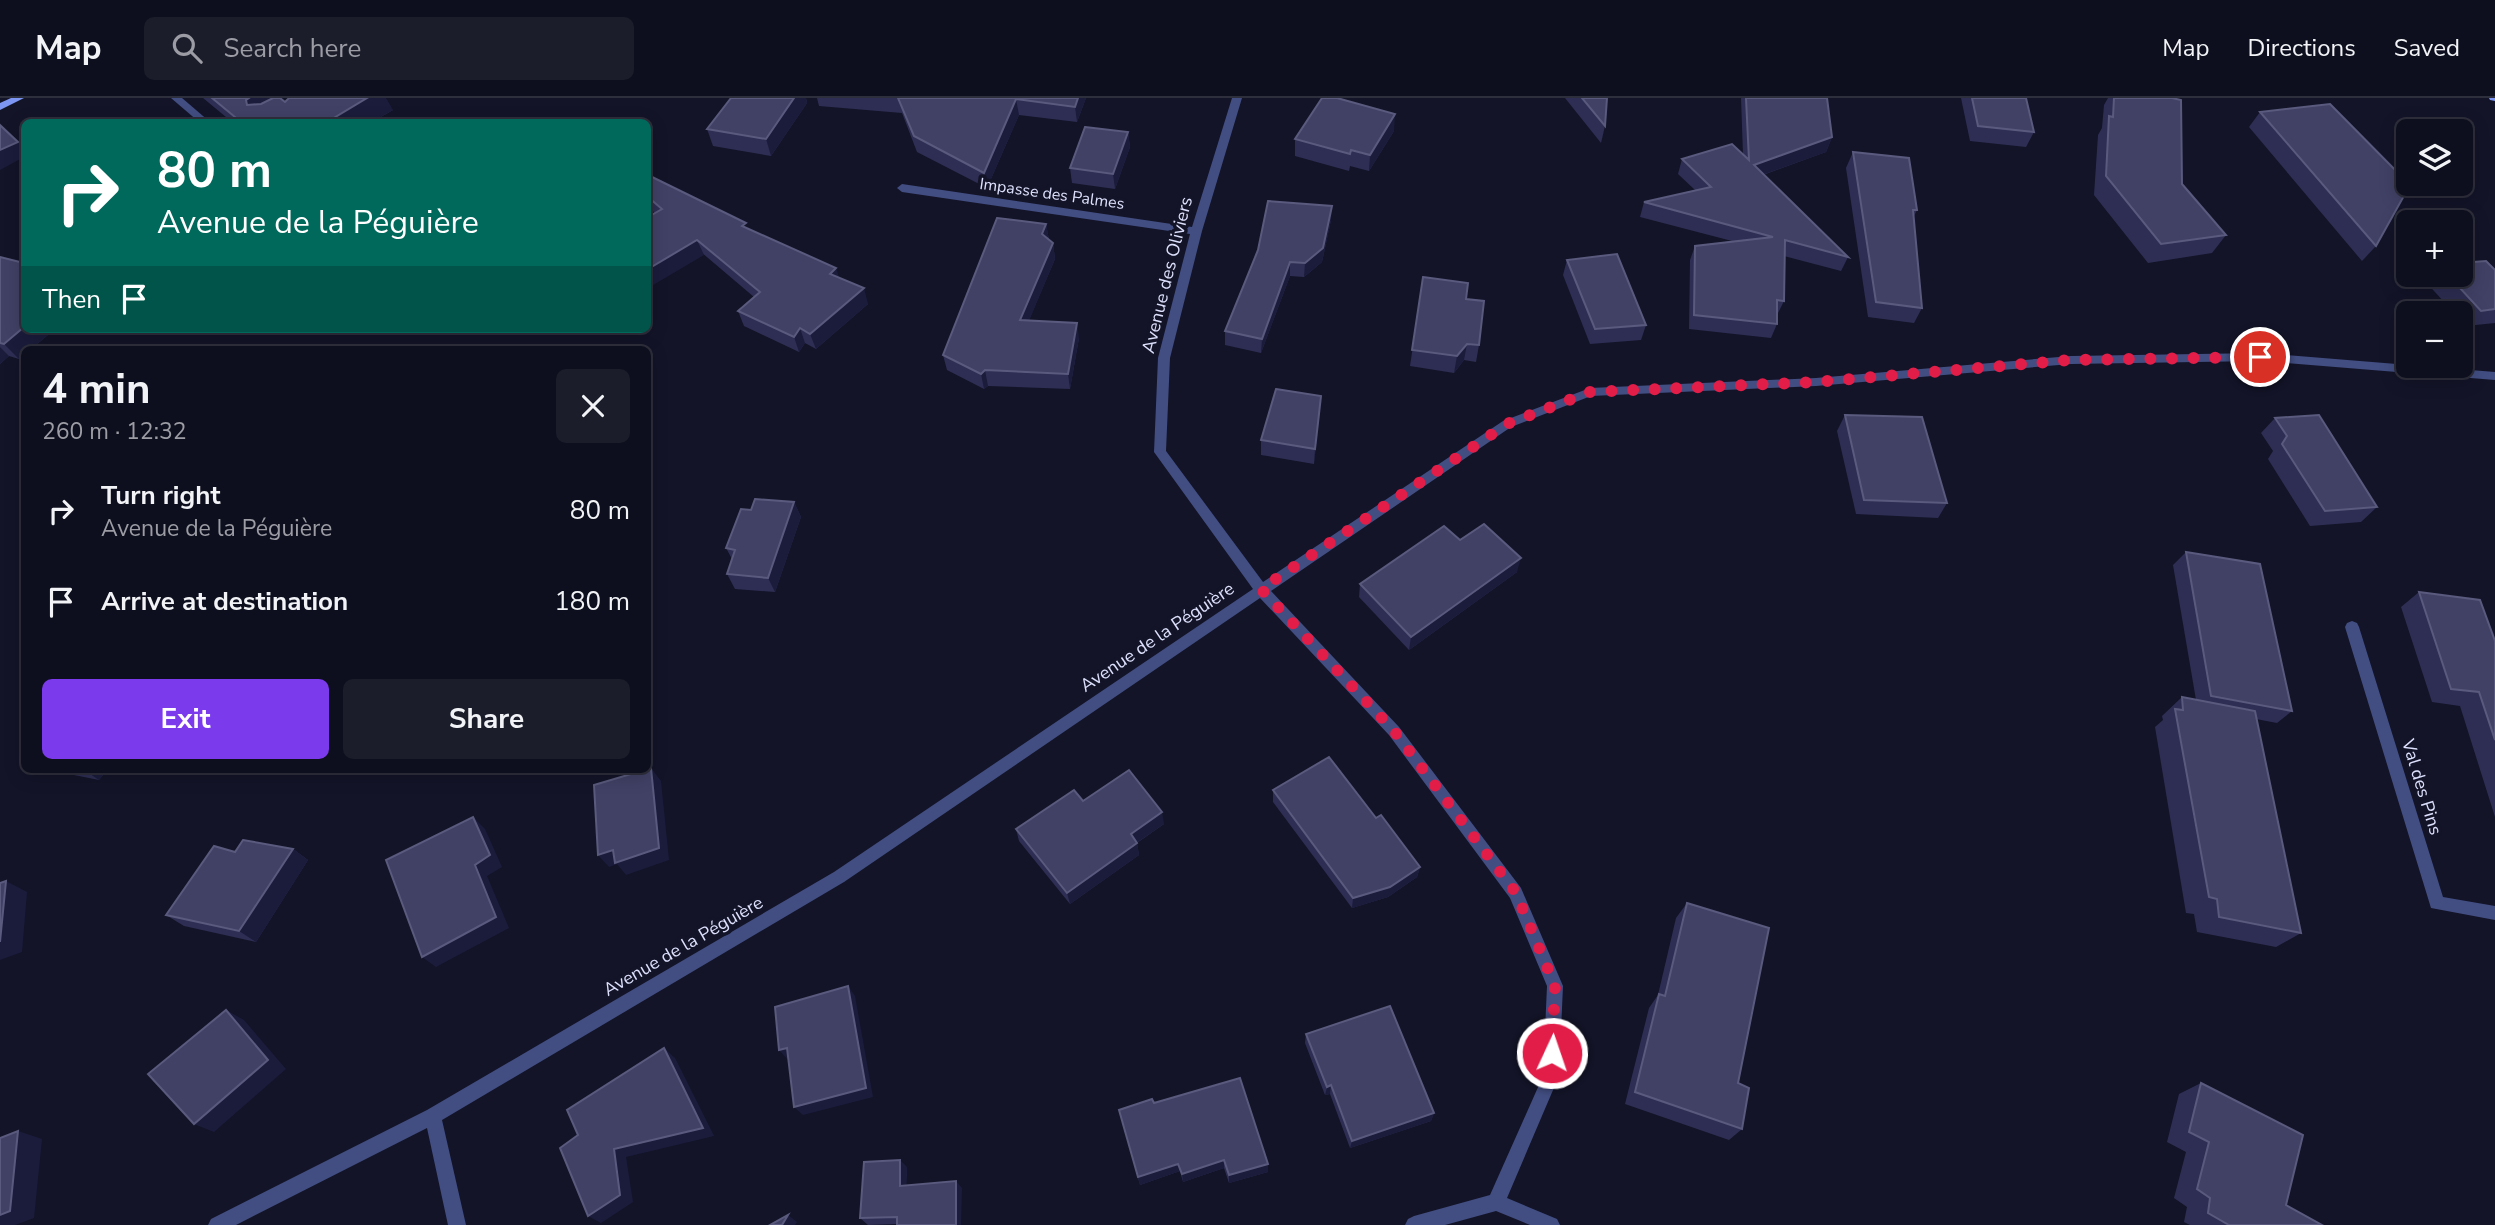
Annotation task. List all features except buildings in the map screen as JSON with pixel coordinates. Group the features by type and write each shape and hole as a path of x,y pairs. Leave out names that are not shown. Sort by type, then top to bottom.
{"street":[{"path":"0,107 19,98"},
{"path":"177,98 202,119"},
{"name":"Avenue des Oliviers","path":"1237,98 1196,231 1164,358 1160,452 1261,589 1394,731 1516,893 1555,986 1551,1076 1496,1202"},
{"name":"Impasse des Palmes","path":"902,188 1196,231"},
{"name":"Avenue de la Péguière","path":"217,1225 433,1115 839,877 1507,424 1590,392 1816,382 2071,360 2260,357 2495,376"},
{"name":"Val des Pins","path":"2352,627 2437,903 2495,913"},
{"path":"433,1115 457,1225"},
{"path":"1415,1225 1496,1202 1551,1225"}],"route":[{"path":"1552,1053 1555,986 1516,893 1394,731 1261,589 1507,424 1590,392 1816,382 2071,360 2260,357"}]}
